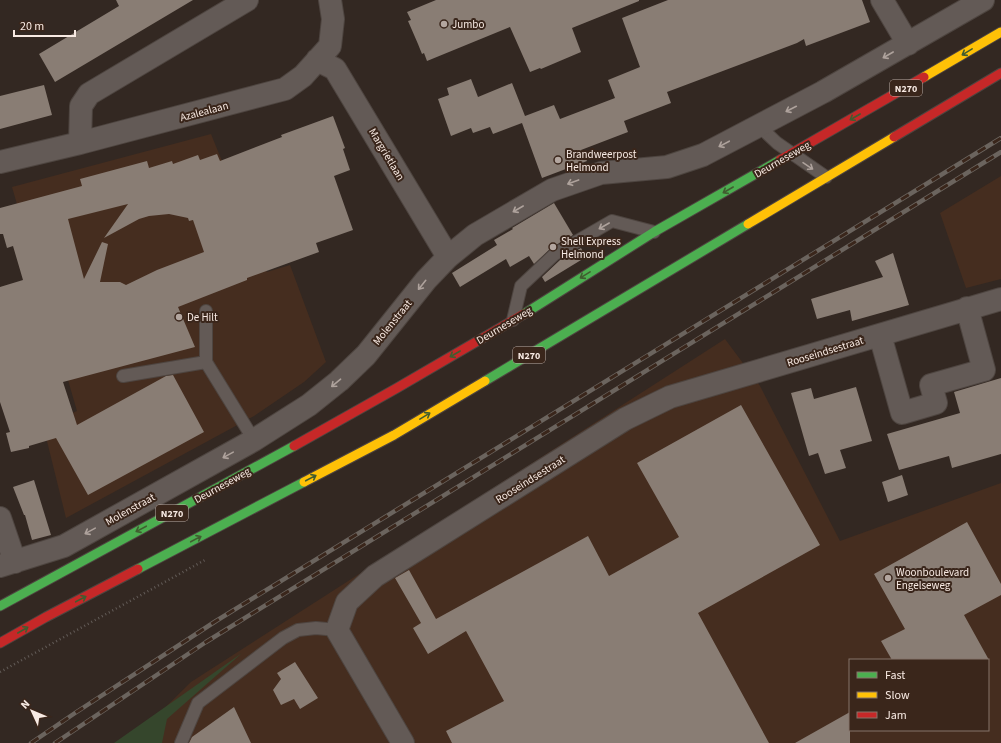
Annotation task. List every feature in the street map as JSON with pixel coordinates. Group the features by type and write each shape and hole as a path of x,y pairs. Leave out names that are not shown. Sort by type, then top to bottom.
{"main road":[{"name":"Deurneseweg","path":"0,606 242,475 397,388 513,321 654,232 1001,32"},
{"name":"N270","path":"0,643 53,613 394,435 1001,73"}],"street":[{"path":"80,143 81,106 89,94 248,0"},
{"path":"317,60 330,46 333,18 331,0"},
{"path":"882,0 908,44"},
{"path":"448,256 475,235 552,190 601,173 667,167 703,155 824,92 983,0"},
{"name":"Azalealaan","path":"0,162 80,143 285,89 303,76 317,60"},
{"name":"Margrietlaan","path":"317,60 335,68 448,256"},
{"name":"Molenstraat","path":"7,564 64,546 254,440 309,405 339,381 366,355 426,280 448,256"},
{"name":"Rooseindsestraat","path":"337,630 347,602 375,576 625,419 670,397 1001,299"},
{"path":"880,334 902,413 936,403 931,385 984,370 967,308"},
{"path":"0,518 7,564"},
{"path":"337,630 403,743"}],"lane":[{"path":"758,126 791,154 826,178"},
{"path":"513,321 521,286 555,254 612,221 654,232"},
{"path":"206,311 206,362 254,440"},
{"path":"123,376 206,362"},
{"path":"181,743 198,703 283,638 298,630 316,628 337,630"}],"shaded area":[{"name":"De Hilt","path":"211,134 267,272 290,265 326,362 304,382 254,416 66,518 43,425 77,411 12,187"},
{"path":"1001,176 1001,279 966,288 940,213"},
{"path":"725,339 760,386 840,541 1001,483 1001,743 129,743 191,682"}],"green space":[{"path":"242,653 167,719 162,743 114,743"}],"building":[{"path":"116,0 193,0 55,82 39,54 119,6"},
{"path":"436,0 639,1 572,28 581,52 541,69 540,68 530,72 510,27 427,61 424,53 422,54 408,21 411,20 407,12"},
{"path":"668,0 862,0 870,22 806,46 804,39 797,43 667,92 671,103 624,121 628,132 581,150 587,161 542,178 522,123 493,134 490,127 473,133 471,128 451,136 438,99 449,95 447,88 471,79 478,97 512,83 525,116 554,105 560,119 615,98 608,80 640,67 622,18"},
{"path":"44,85 52,115 0,129 0,96"},
{"path":"333,116 345,148 343,149 350,170 334,176 353,230 316,243 319,252 247,278 247,280 178,307 195,347 63,382 77,425 166,376 173,375 204,432 88,495 56,438 29,446 29,448 11,452 6,433 10,432 0,402 0,287 23,280 13,246 7,248 3,234 0,234 0,208 82,186 80,179 147,161 149,168 172,161 173,164 198,155 200,160 217,154 220,161 282,137 281,135","holes":["128,204 104,238 139,219 149,216 169,214 188,218 189,221 193,220 204,252 157,270 126,285 120,282 100,282 108,244 102,242 84,279 68,219"]},
{"path":"554,203 573,235 551,248 534,264 529,256 510,267 506,259 460,287 452,273 497,245 494,240"},
{"path":"581,248 586,257 545,282 542,277 560,260"},
{"path":"893,253 909,305 852,321 850,310 817,319 811,299 883,277 875,261"},
{"path":"1001,378 1001,454 952,468 949,456 899,470 887,434 960,413 954,392"},
{"path":"856,387 872,441 840,450 846,468 825,474 818,453 809,456 791,393 811,388 814,399"},
{"path":"741,405 820,545 698,613 769,743 452,743 446,731 504,701 466,631 428,654 413,628 421,623 395,578 409,570 436,619 588,536 609,576 679,537 637,463"},
{"path":"902,475 908,495 888,502 882,482"},
{"path":"34,480 51,535 32,540 25,515 13,487"},
{"path":"967,522 1001,584 1001,595 964,615 988,659 891,659 881,641 905,629 874,574"},
{"path":"295,662 318,698 300,709 294,699 281,705 273,690 281,679 277,673"},
{"path":"234,707 251,743 189,743 192,737"},
{"path":"849,713 850,743 795,743"}],"railway":[{"path":"31,743 216,621 1001,138"},
{"path":"55,743 206,642 1001,152"}],"traffic: fast":[{"path":"524,314 654,232 780,160"},
{"path":"485,381 748,224"},
{"path":"0,606 294,446"},
{"path":"138,569 304,482"}],"traffic: slow":[{"path":"924,77 1001,32"},
{"path":"748,224 894,137"},
{"path":"304,482 394,435 485,381"}],"traffic: jam":[{"path":"894,137 1001,73"},
{"path":"780,160 924,77"},
{"path":"294,446 524,314"},
{"path":"0,643 138,569"}],"place":[{"name":"Jumbo","path":"444,24"},
{"name":"Brandweerpost Helmond","path":"558,160"},
{"name":"Shell Express Helmond","path":"553,247"},
{"name":"De Hilt","path":"179,317"},
{"name":"Woonboulevard Engelseweg","path":"888,578"}]}
